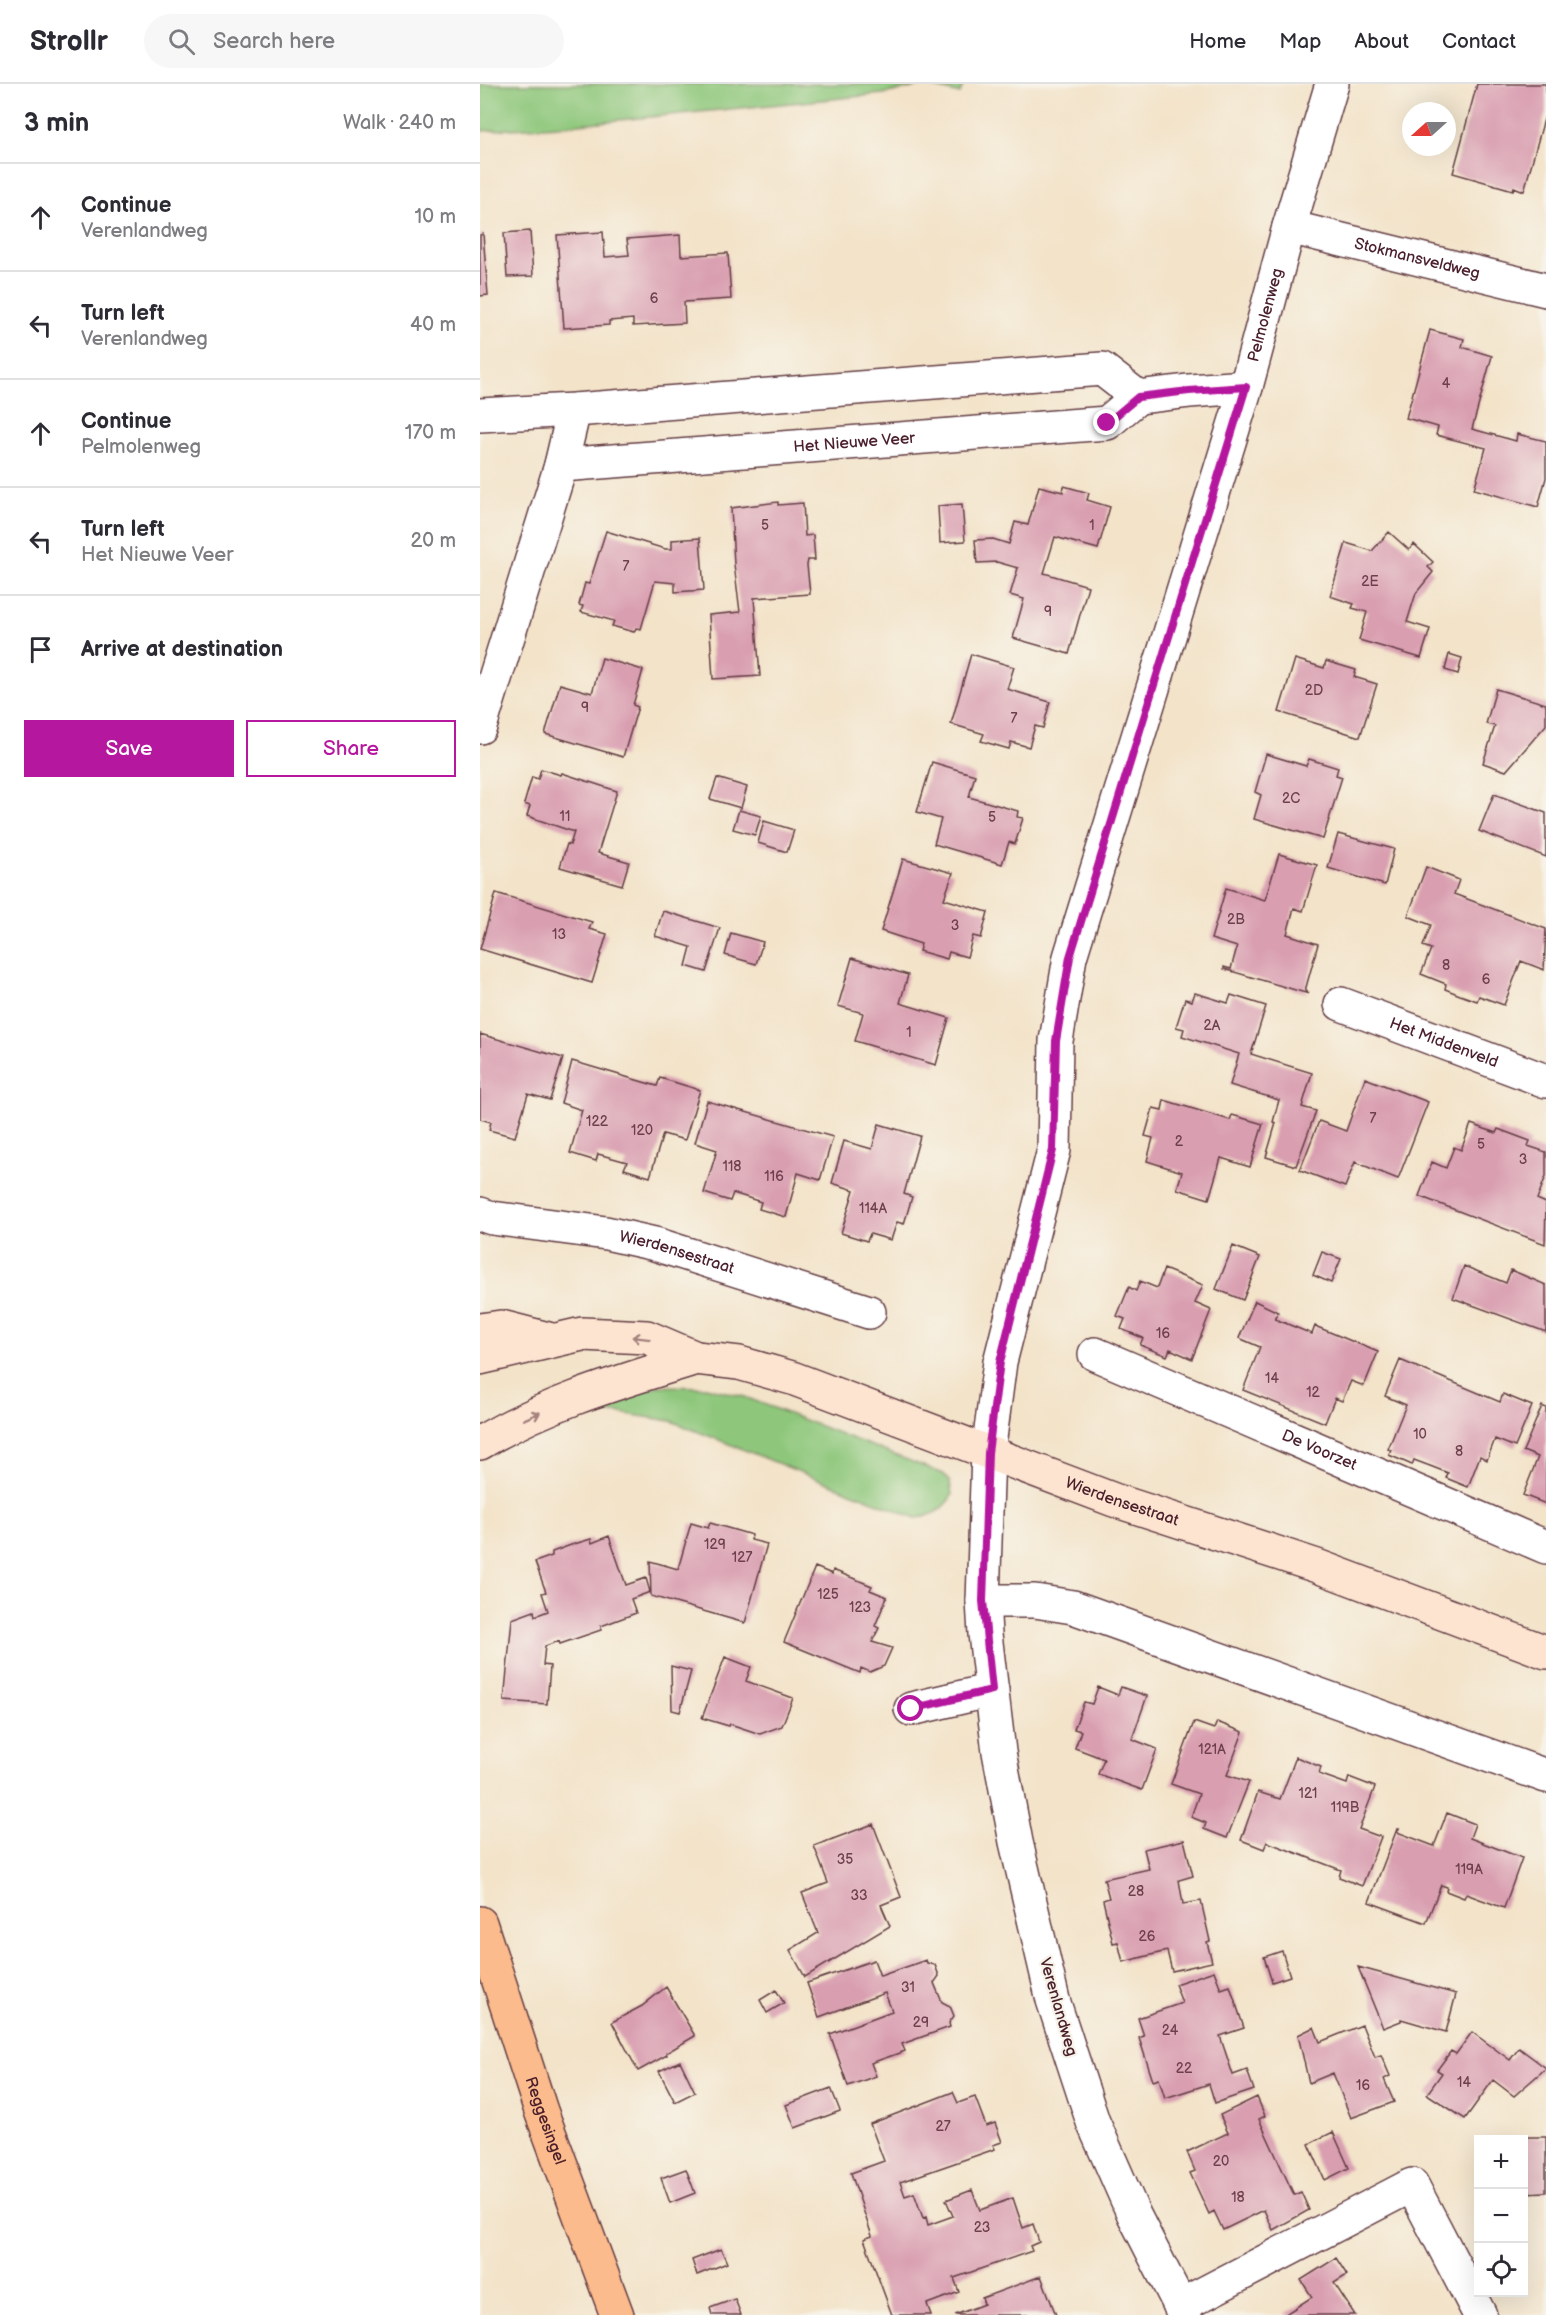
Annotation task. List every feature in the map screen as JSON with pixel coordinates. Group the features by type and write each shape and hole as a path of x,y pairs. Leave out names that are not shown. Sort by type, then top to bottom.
{"main road":[{"name":"Wierdensestraat","path":"480,1330 501,1327 553,1341"},
{"name":"Wierdensestraat","path":"480,1358 582,1334 647,1337 696,1358 739,1363 792,1378 1114,1500 1317,1566 1546,1652"},
{"name":"Wierdensestraat","path":"480,1443 542,1412 604,1388 696,1358"},
{"name":"Reggesingel","path":"480,1923 541,2111 617,2315"}],"street":[{"name":"Pelmolenweg","path":"988,1453 1000,1362 1053,1150 1056,1041 1070,957 1246,387 1289,227 1332,84"},
{"name":"Stokmansveldweg","path":"1289,227 1546,290"},
{"path":"480,415 574,410 1102,369 1138,397 1246,387"},
{"name":"Het Nieuwe Veer","path":"561,465 1107,423 1138,397"},
{"path":"480,727 488,669 561,465 574,410"},
{"name":"Het Middenveld","path":"1341,1004 1546,1082"},
{"name":"Wierdensestraat","path":"480,1214 492,1218 606,1233 655,1244 869,1312"},
{"name":"De Voorzet","path":"1095,1354 1546,1547"},
{"name":"Verenlandweg","path":"988,1453 983,1601 999,1752 1014,1830 1053,2000 1093,2122 1134,2216 1183,2311 1412,2185 1480,2315"},
{"path":"983,1601 1035,1601 1073,1606 1546,1776"},
{"path":"911,1709 992,1690"}],"green space":[{"path":"480,84 963,84 960,94 926,85 883,94 558,126 480,131"},
{"path":"658,1386 706,1387 745,1397 944,1474 950,1482 952,1495 937,1511 928,1516 916,1518 671,1421 620,1413 563,1416"}],"building":[{"path":"1477,84 1546,84 1546,112 1524,191 1453,173"},
{"path":"530,231 533,276 507,277 504,233"},
{"path":"603,232 605,257 629,255 627,239 680,235 681,256 728,253 731,299 684,302 685,323 633,326 633,319 609,321 609,325 564,328 557,235"},
{"path":"483,234 488,295 480,296 480,235"},
{"path":"1430,330 1464,339 1462,347 1492,356 1472,429 1516,441 1517,434 1546,441 1546,478 1538,507 1474,489 1486,448 1436,435 1438,427 1406,418"},
{"path":"1039,486 1063,492 1064,486 1089,493 1087,500 1110,507 1098,549 1055,537 1044,573 1088,586 1069,654 1013,638 1024,599 1010,595 1018,568 997,562 977,563 975,540 993,539 1009,544 1015,522 1028,525"},
{"path":"778,502 778,505 803,503 805,536 813,535 815,560 808,560 807,565 810,594 754,598 760,676 713,679 709,615 740,612 734,564 731,508"},
{"path":"962,504 965,541 940,543 938,506"},
{"path":"606,531 665,549 672,549 672,540 700,538 704,590 675,592 675,583 655,581 641,629 636,628 634,632 612,626 614,621 581,612 583,606 579,605 585,583 589,584"},
{"path":"1389,532 1409,550 1414,544 1433,562 1428,567 1433,572 1416,593 1407,622 1430,629 1421,658 1359,640 1367,612 1352,608 1354,604 1330,596 1346,543 1372,551"},
{"path":"971,654 1014,667 1007,689 1050,702 1043,728 1035,726 1029,747 1011,742 1009,749 981,741 984,734 951,724"},
{"path":"1449,654 1462,658 1458,674 1445,670"},
{"path":"602,658 643,670 633,705 638,707 623,757 545,734 560,684 592,693"},
{"path":"1295,659 1324,668 1326,661 1356,670 1354,677 1377,684 1360,737 1279,712"},
{"path":"1496,689 1546,704 1546,725 1506,771 1483,763 1495,726 1486,724"},
{"path":"1266,754 1306,766 1309,759 1338,768 1336,775 1342,777 1323,839 1254,819 1261,795 1255,792"},
{"path":"932,762 975,775 969,797 1018,811 1017,817 1023,818 1015,844 1009,842 1002,864 934,844 941,819 917,812"},
{"path":"541,769 561,775 562,773 617,791 598,853 629,862 622,885 560,867 567,844 570,845 574,832 527,816 530,806 524,804 532,777 538,779"},
{"path":"717,778 747,787 741,808 710,799"},
{"path":"1494,794 1546,813 1546,857 1479,831"},
{"path":"739,810 761,816 755,835 733,829"},
{"path":"764,821 794,830 787,852 758,843"},
{"path":"1338,834 1394,849 1385,885 1328,868"},
{"path":"1279,854 1317,865 1303,911 1294,908 1287,934 1318,944 1305,991 1309,994 1224,969 1224,967 1231,969 1237,947 1211,939 1226,888 1265,900"},
{"path":"903,859 953,873 944,899 988,912 981,938 973,936 967,957 949,952 947,959 919,951 921,944 881,931"},
{"path":"1426,867 1459,880 1454,894 1546,929 1544,970 1521,961 1504,1005 1479,996 1477,1001 1460,995 1445,989 1446,984 1421,974 1431,949 1423,946 1431,925 1408,916"},
{"path":"496,893 592,922 589,929 607,934 592,983 480,949"},
{"path":"663,911 720,928 706,972 686,966 691,947 655,936"},
{"path":"731,933 763,942 756,964 725,955"},
{"path":"852,958 908,975 900,1003 949,1018 936,1065 855,1041 863,1013 838,1006"},
{"path":"1195,993 1228,1003 1231,995 1266,1006 1251,1054 1312,1073 1302,1107 1316,1111 1296,1166 1266,1157 1276,1123 1273,1122 1279,1100 1230,1085 1239,1054 1182,1036 1184,1029 1176,1027 1185,999 1192,1001"},
{"path":"480,1034 563,1058 550,1100 528,1094 515,1137 489,1130 491,1122 480,1119"},
{"path":"572,1061 657,1086 660,1078 700,1090 685,1140 663,1134 650,1177 624,1169 627,1162 598,1154 596,1161 570,1153 582,1110 561,1103"},
{"path":"1365,1078 1428,1102 1398,1179 1355,1162 1345,1187 1300,1170 1319,1121 1346,1131"},
{"path":"1164,1100 1230,1120 1232,1115 1263,1124 1250,1167 1221,1158 1209,1199 1177,1189 1182,1172 1147,1161 1153,1138 1145,1136 1153,1108 1162,1110"},
{"path":"707,1101 833,1137 820,1180 798,1173 786,1217 759,1209 761,1202 733,1193 730,1201 704,1193 717,1150 695,1143"},
{"path":"879,1124 920,1136 904,1194 912,1197 904,1224 897,1222 891,1240 870,1234 867,1241 841,1233 854,1190 832,1183 844,1141 872,1149"},
{"path":"1471,1124 1496,1133 1498,1129 1530,1141 1528,1146 1546,1152 1546,1176 1537,1199 1546,1203 1545,1244 1419,1196 1432,1162 1446,1168 1454,1147 1461,1150"},
{"path":"1233,1246 1260,1257 1243,1300 1216,1289"},
{"path":"1322,1252 1341,1259 1331,1283 1313,1275"},
{"path":"1464,1266 1506,1283 1511,1270 1546,1285 1546,1332 1453,1298"},
{"path":"1164,1269 1203,1285 1195,1303 1211,1310 1192,1359 1170,1349 1167,1356 1140,1345 1143,1338 1121,1329 1125,1319 1117,1316 1129,1287 1136,1291 1140,1281 1157,1288"},
{"path":"1255,1301 1278,1312 1275,1319 1312,1334 1315,1326 1378,1352 1364,1386 1351,1381 1342,1401 1335,1398 1325,1423 1243,1390 1260,1347 1239,1338"},
{"path":"1400,1360 1500,1402 1503,1394 1532,1406 1515,1447 1495,1439 1487,1460 1480,1456 1468,1487 1446,1478 1448,1473 1414,1460 1412,1465 1389,1455 1391,1450 1388,1449 1406,1405 1385,1396"},
{"path":"1542,1406 1546,1408 1546,1504 1523,1495 1538,1457 1523,1451"},
{"path":"691,1523 708,1528 710,1523 752,1535 751,1540 767,1544 745,1623 651,1596 650,1561 678,1569"},
{"path":"609,1536 626,1585 646,1578 650,1592 631,1599 636,1613 601,1626 601,1630 560,1644 559,1641 545,1646 543,1665 550,1666 547,1704 504,1701 512,1619 534,1611 535,1616 548,1611 542,1593 546,1592 535,1562 552,1556 552,1552 571,1545 591,1539 592,1543"},
{"path":"815,1567 832,1574 833,1570 872,1586 870,1590 887,1597 875,1626 879,1628 872,1642 892,1648 884,1666 870,1672 861,1668 860,1673 784,1642"},
{"path":"725,1657 751,1667 746,1681 793,1698 782,1726 760,1734 702,1718"},
{"path":"671,1666 691,1671 680,1712 672,1710"},
{"path":"1098,1687 1118,1695 1121,1687 1147,1696 1132,1739 1157,1749 1142,1790 1098,1774 1104,1759 1075,1748 1081,1731 1074,1729 1084,1702 1092,1704"},
{"path":"1194,1722 1214,1729 1217,1722 1243,1732 1227,1775 1249,1782 1227,1838 1204,1829 1206,1823 1191,1817 1199,1794 1171,1784"},
{"path":"1296,1757 1321,1767 1319,1774 1347,1784 1349,1777 1375,1787 1359,1829 1381,1837 1362,1886 1339,1877 1341,1870 1267,1842 1264,1849 1241,1840 1258,1792 1280,1799"},
{"path":"1447,1813 1475,1824 1470,1838 1522,1858 1504,1908 1466,1894 1464,1898 1446,1891 1447,1887 1441,1885 1426,1923 1369,1902 1397,1829 1399,1829 1397,1832 1434,1846"},
{"path":"873,1824 901,1897 881,1905 890,1926 805,1977 790,1950 818,1933 802,1893 828,1883 814,1846"},
{"path":"1184,1840 1193,1876 1179,1880 1183,1904 1201,1901 1212,1962 1172,1971 1167,1951 1123,1962 1118,1942 1113,1943 1103,1900 1109,1898 1104,1879 1149,1869 1144,1849"},
{"path":"1282,1951 1290,1976 1272,1982 1264,1957"},
{"path":"874,1960 880,1976 926,1960 927,1963 935,1965 939,1976 934,1983 942,2002 950,2006 954,2016 949,2023 950,2027 902,2044 905,2051 871,2063 876,2076 848,2086 830,2034 892,2011 885,1993 819,2017 807,1983"},
{"path":"1358,1967 1456,1994 1446,2032 1401,2019 1383,2028"},
{"path":"1214,1971 1221,1989 1230,1986 1244,2028 1220,2036 1233,2075 1247,2070 1254,2090 1215,2103 1209,2084 1165,2098 1159,2079 1153,2081 1139,2038 1144,2036 1138,2018 1182,2003 1175,1984"},
{"path":"666,1987 695,2036 638,2071 612,2022 642,2006"},
{"path":"776,1990 784,2003 767,2013 760,2000"},
{"path":"1362,2025 1375,2057 1381,2055 1390,2076 1384,2079 1394,2102 1351,2118 1333,2073 1309,2083 1298,2035 1314,2027 1320,2042"},
{"path":"1472,2032 1510,2060 1519,2048 1546,2068 1514,2096 1493,2080 1465,2119 1427,2094 1442,2073 1437,2070 1451,2051 1456,2054"},
{"path":"680,2061 695,2092 675,2102 659,2071"},
{"path":"831,2088 840,2111 795,2128 786,2105"},
{"path":"953,2092 958,2103 975,2097 986,2126 995,2123 1002,2142 993,2145 995,2149 900,2182 905,2196 914,2193 928,2225 953,2216 946,2200 972,2190 980,2210 1013,2198 1023,2228 1033,2224 1039,2242 1030,2246 1032,2251 954,2278 959,2292 927,2304 931,2315 892,2315 864,2239 872,2236 851,2173 884,2161 870,2124"},
{"path":"1257,2097 1265,2116 1259,2119 1294,2195 1301,2192 1309,2210 1273,2230 1264,2210 1223,2230 1214,2211 1209,2214 1190,2173 1195,2171 1187,2152 1228,2133 1220,2115"},
{"path":"1333,2132 1349,2168 1325,2180 1309,2144"},
{"path":"1528,2137 1546,2137 1546,2192 1528,2193"},
{"path":"686,2169 695,2193 670,2203 661,2178"},
{"path":"721,2249 727,2263 697,2275 692,2260"},
{"path":"1336,2258 1347,2275 1334,2283 1355,2315 1284,2315 1312,2297 1301,2280"},
{"path":"1041,2276 1056,2315 955,2315 984,2304 982,2298"},
{"path":"735,2299 741,2315 712,2315 710,2308"}],"route":[{"path":"911,1709 992,1690 983,1601 988,1453 1000,1362 1053,1150 1056,1041 1070,957 1246,387 1138,397 1107,423"}]}
